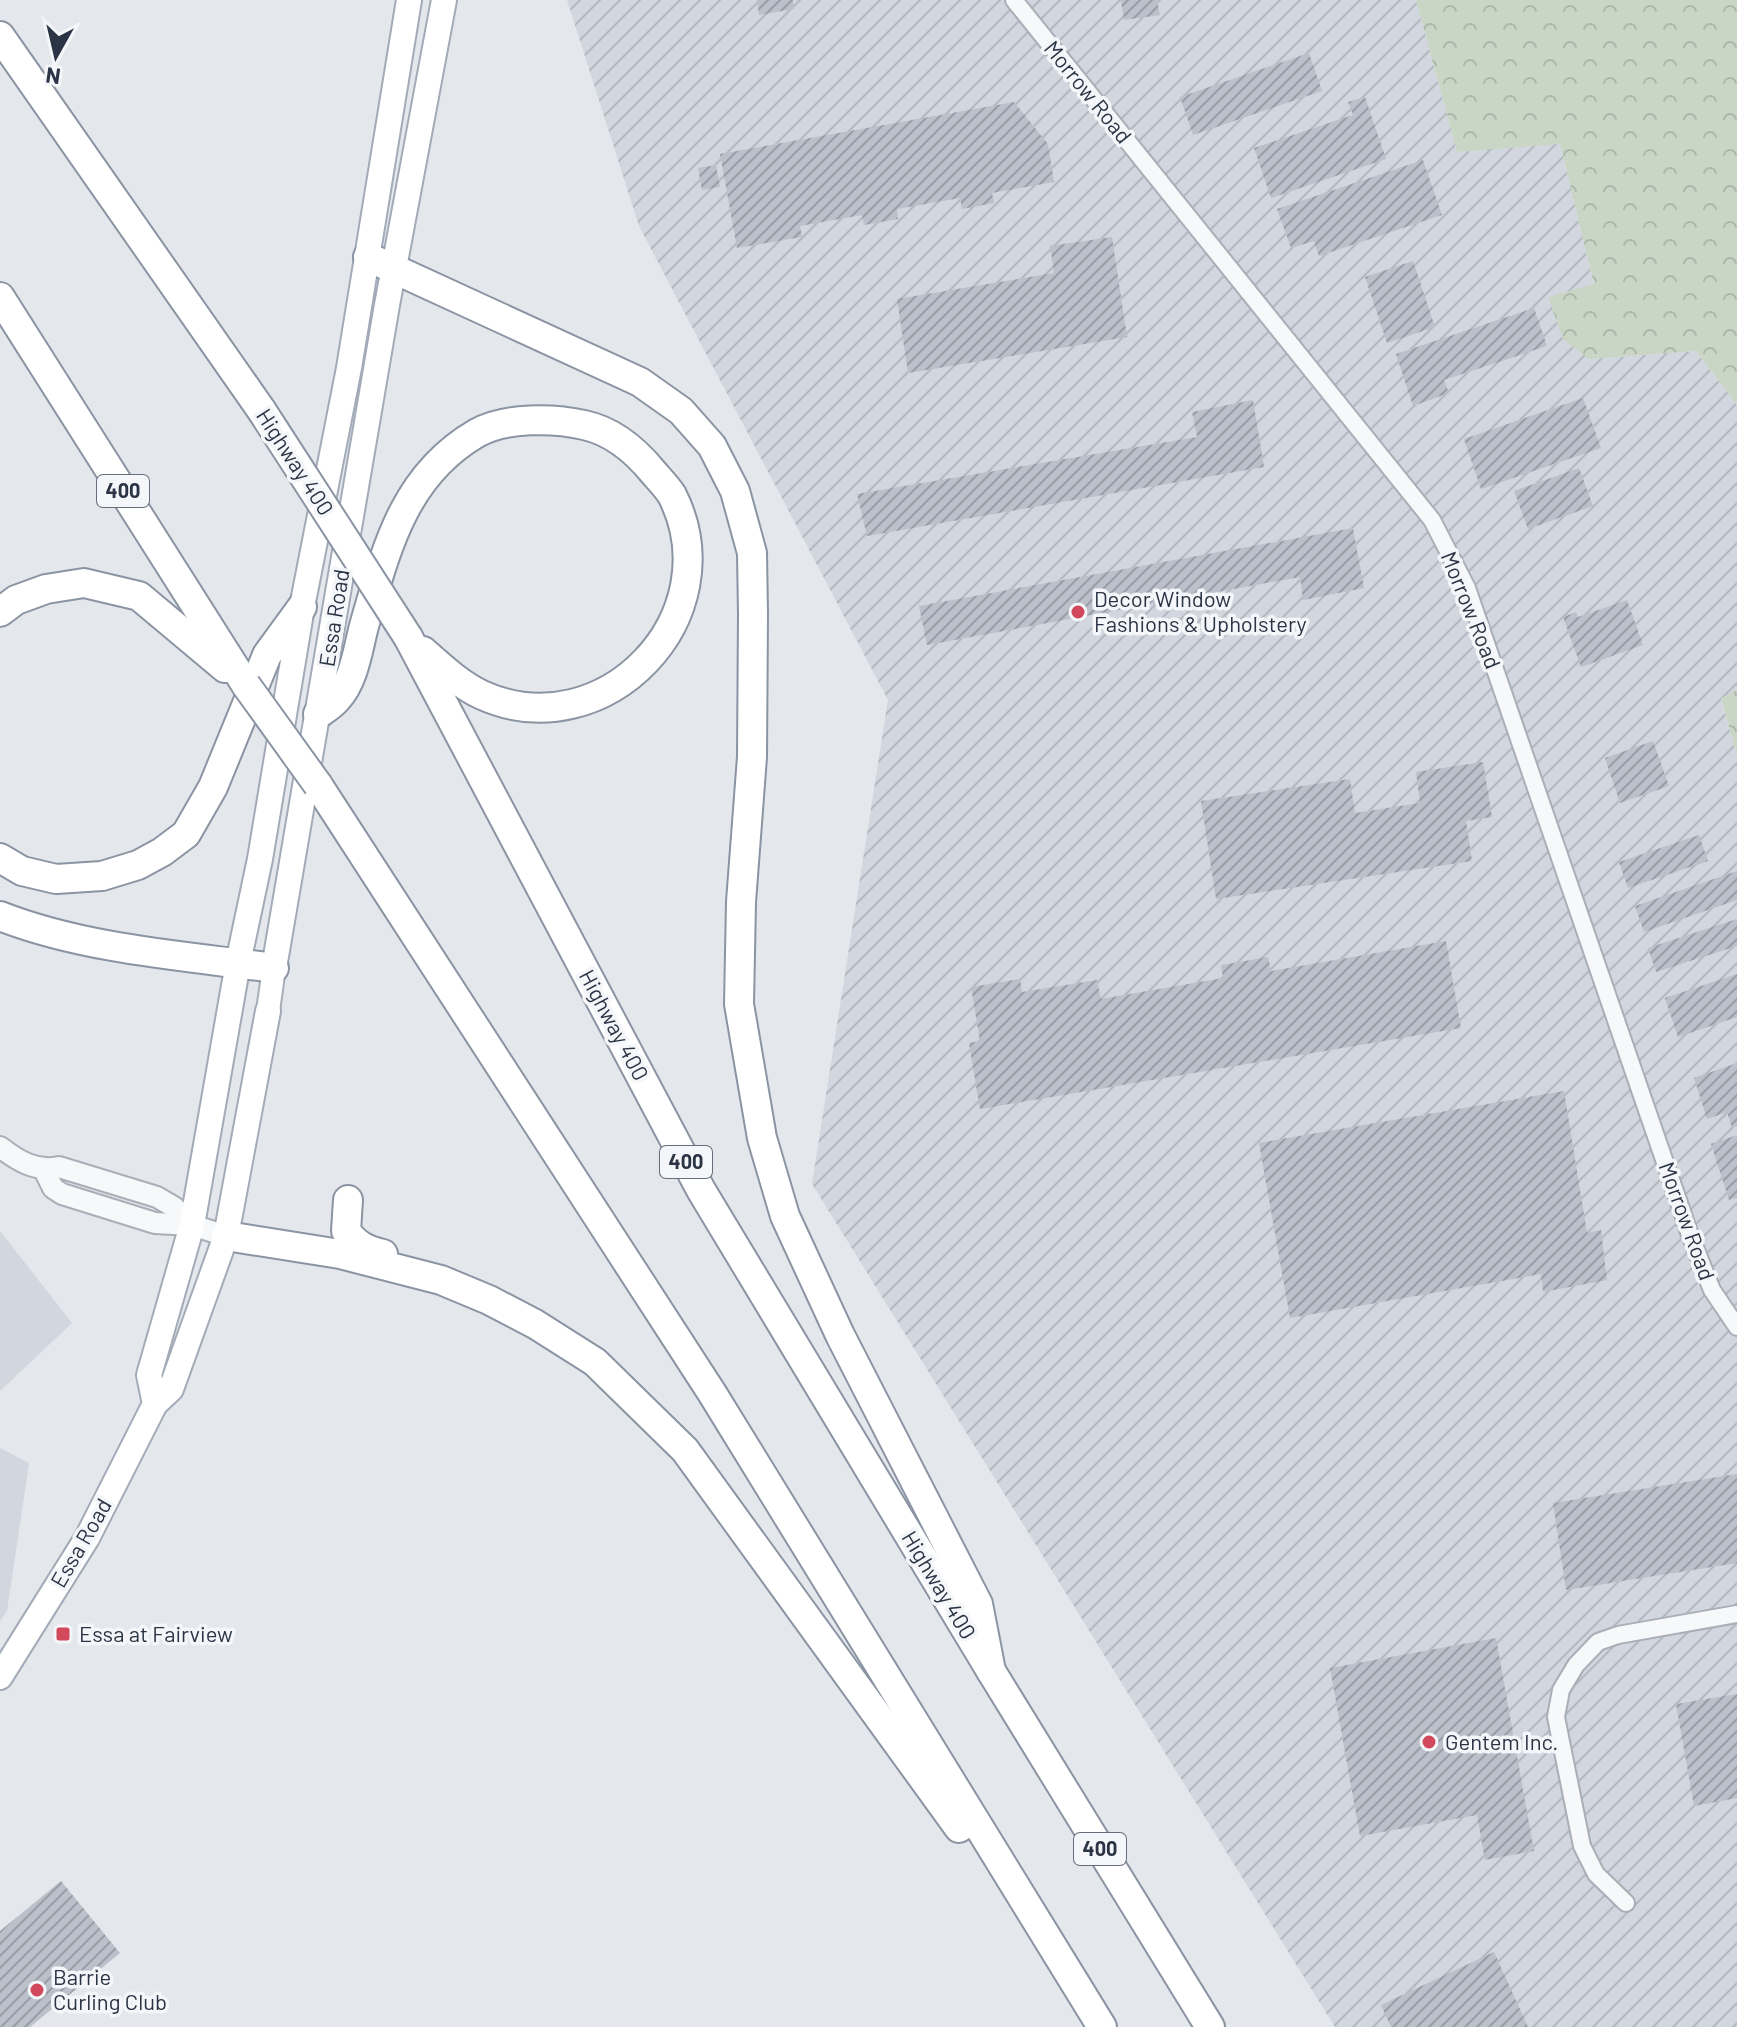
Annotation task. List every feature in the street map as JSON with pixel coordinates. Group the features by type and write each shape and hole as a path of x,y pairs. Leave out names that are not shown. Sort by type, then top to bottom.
{"highway":[{"name":"Highway 400","path":"0,36 262,411 408,637 701,1190 1210,2027"},
{"path":"380,263 640,382 681,411 712,446 735,491 752,553 753,614 752,757 741,902 739,1004 762,1138 785,1216 840,1335 978,1604 991,1671"},
{"name":"400","path":"0,297 246,685 318,785 712,1393 1102,2027"},
{"path":"318,714 338,699 350,675 398,518 433,467 479,432 526,420 564,420 601,429 639,455 671,494 685,535 688,566 684,596 673,622 648,660 621,684 594,697 553,707 514,704 481,694 446,672 408,637"},
{"path":"0,612 16,600 46,589 84,583 139,596 246,685"},
{"path":"0,858 22,871 56,879 102,876 138,865 186,834 213,787 267,655 302,607"},
{"path":"0,916 39,931 117,946 274,968"},
{"path":"348,1200 346,1231 354,1243 374,1252 418,1263 441,1280"},
{"path":"226,1236 340,1254 441,1280 524,1318 595,1362 685,1450 955,1824 1052,1949"}],"main road":[{"name":"Essa Road","path":"0,1677 87,1538 155,1404 171,1389 226,1236 318,714 380,263 409,0"},
{"name":"Essa Road","path":"155,1404 149,1375 192,1225 238,963 260,859 302,607 380,263 444,0"}],"street":[{"name":"Morrow Road","path":"1014,0 1432,520 1467,588 1690,1235 1712,1290 1737,1327"},
{"path":"0,1147 16,1159 44,1170 59,1167 157,1197 174,1207 192,1225 226,1236"},
{"path":"1626,1903 1596,1874 1582,1846 1556,1717 1561,1690 1576,1665 1598,1642 1618,1635 1737,1614"}],"shaded area":[{"path":"567,0 1416,0 1457,152 1560,143 1594,285 1589,359 1696,351 1737,405 1737,690 1721,699 1737,755 1737,2027 1335,2027 812,1184 888,700 639,226"},
{"path":"0,1231 72,1323 0,1391"},
{"path":"0,1448 29,1463 7,1611 0,1621"}],"green space":[{"path":"1416,0 1737,0 1737,405 1696,351 1589,359 1563,339 1548,297 1594,284 1560,144 1457,152"},
{"path":"1737,690 1737,755 1721,698"}],"building":[{"path":"757,0 793,0 794,9 759,15"},
{"path":"1121,0 1157,0 1160,15 1124,20"},
{"path":"1309,53 1322,91 1193,135 1180,97"},
{"path":"1365,97 1386,159 1271,198 1254,148 1353,115 1348,102"},
{"path":"1014,102 1048,144 1054,182 992,193 994,203 962,209 960,198 897,209 898,219 864,225 862,215 800,226 802,237 737,248 720,154"},
{"path":"1423,160 1442,215 1319,256 1314,241 1291,248 1277,209"},
{"path":"716,165 720,187 702,190 698,168"},
{"path":"1112,237 1127,337 908,373 897,299 1054,273 1050,246"},
{"path":"1413,261 1435,327 1387,343 1365,277"},
{"path":"1534,308 1547,346 1444,380 1449,393 1413,406 1396,354"},
{"path":"1583,398 1601,448 1481,489 1464,439"},
{"path":"1253,400 1264,467 867,536 857,494 1197,437 1192,412"},
{"path":"1579,468 1593,506 1528,529 1514,491"},
{"path":"1353,528 1364,588 1303,600 1300,577 927,645 919,606"},
{"path":"1627,600 1643,645 1581,667 1563,617 1576,612 1578,617"},
{"path":"1653,741 1669,786 1620,803 1605,758"},
{"path":"1483,762 1492,817 1466,821 1472,861 1216,899 1201,801 1350,779 1355,813 1420,803 1416,772"},
{"path":"1699,835 1708,861 1628,888 1619,862"},
{"path":"1737,871 1737,900 1644,932 1635,906"},
{"path":"1737,919 1737,946 1656,972 1648,948"},
{"path":"1446,941 1461,1028 980,1109 969,1043 980,1041 971,987 1020,979 1022,992 1097,980 1101,999 1223,978 1221,965 1268,957 1271,971"},
{"path":"1737,974 1737,1017 1678,1037 1665,998"},
{"path":"1737,1063 1737,1126 1732,1128 1727,1112 1707,1119 1694,1078"},
{"path":"1564,1091 1587,1233 1601,1230 1607,1280 1543,1292 1541,1274 1290,1318 1259,1143"},
{"path":"1737,1135 1737,1198 1729,1200 1711,1144"},
{"path":"1737,1474 1737,1563 1566,1590 1553,1503"},
{"name":"Gentem Inc.","path":"1496,1638 1534,1851 1485,1860 1477,1815 1360,1836 1330,1668"},
{"path":"1737,1694 1737,1798 1694,1806 1676,1704"},
{"name":"Barrie Curling Club","path":"61,1881 120,1953 30,2027 0,2027 0,1931"},
{"path":"1494,1952 1528,2027 1391,2027 1381,2005"}],"place":[{"name":"Decor Window Fashions & Upholstery","path":"1078,612"},
{"name":"Essa at Fairview","path":"63,1634"},
{"name":"Gentem Inc.","path":"1429,1742"},
{"name":"Barrie Curling Club","path":"37,1990"}]}
